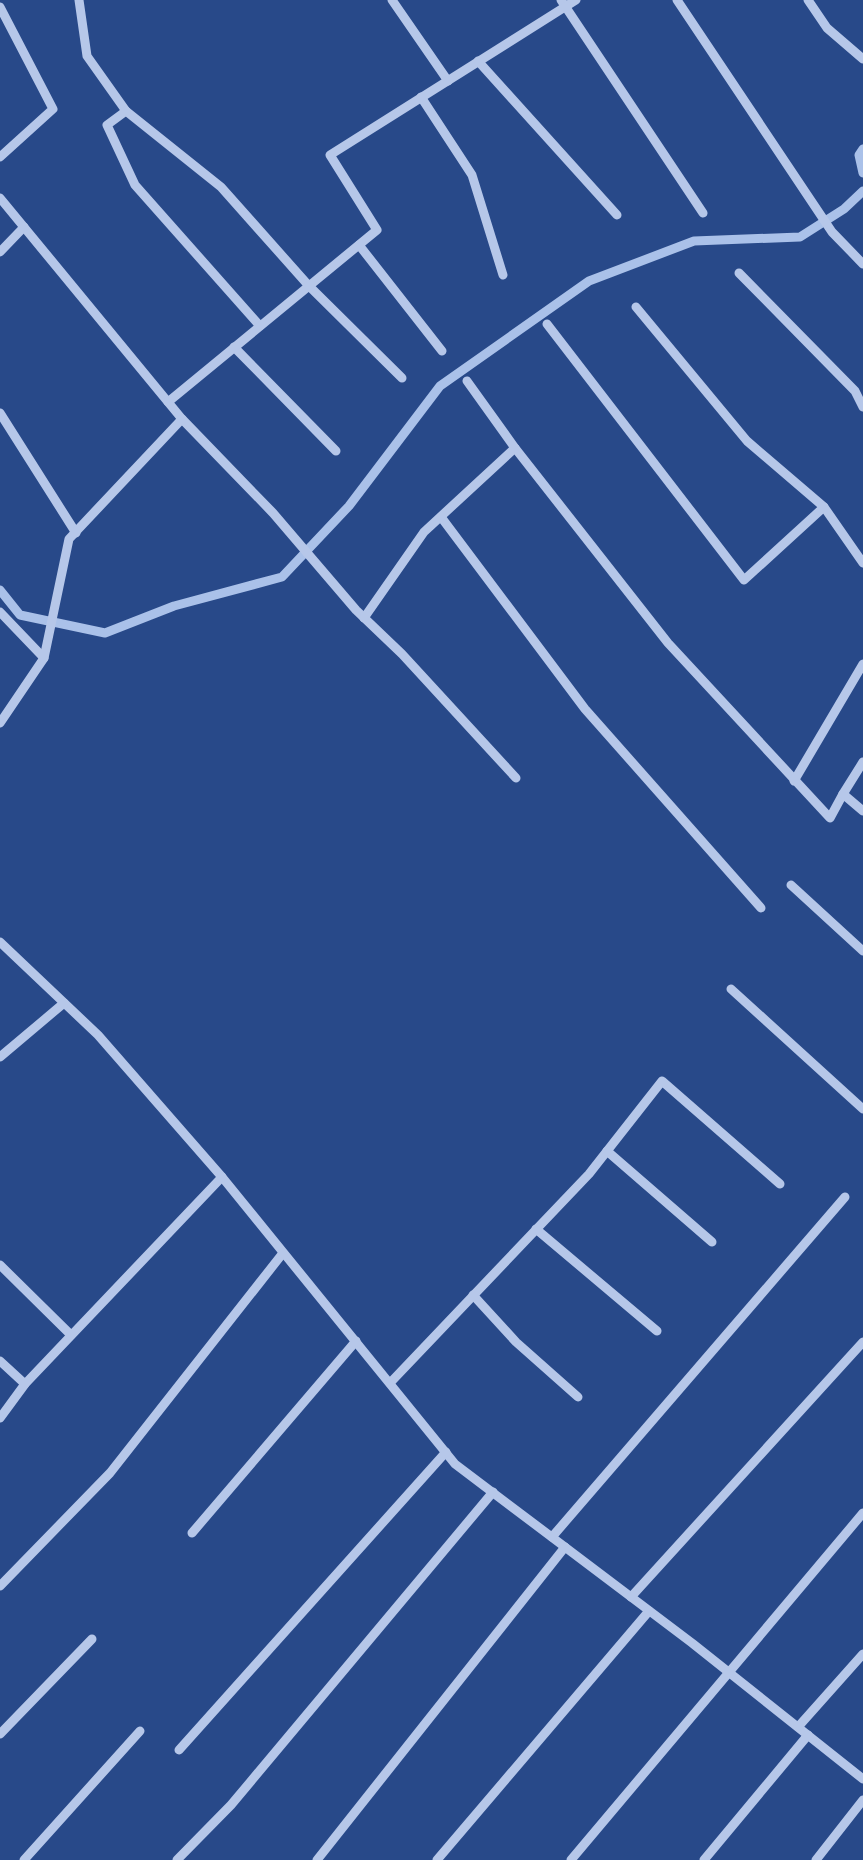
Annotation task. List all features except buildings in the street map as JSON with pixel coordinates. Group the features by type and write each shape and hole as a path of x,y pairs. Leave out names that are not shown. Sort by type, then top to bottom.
{"street":[{"path":"79,0 88,56 126,110 222,188 309,286 402,378"},
{"path":"392,0 448,81"},
{"path":"168,402 377,230 330,155 448,81 564,3 576,0"},
{"path":"678,0 832,232 863,264"},
{"path":"808,0 827,28 863,58"},
{"path":"564,3 703,213"},
{"path":"0,7 54,109 0,157"},
{"path":"478,61 616,214"},
{"path":"421,97 472,174 504,275"},
{"path":"126,110 107,125 135,186 260,326"},
{"path":"0,198 182,419 273,513 364,618 402,654 516,778"},
{"path":"0,252 24,227"},
{"path":"359,244 442,350"},
{"path":"739,273 855,391 863,408"},
{"path":"636,307 748,441 824,507 863,563"},
{"path":"547,324 744,580 824,507"},
{"path":"234,347 336,450"},
{"path":"467,381 515,448 668,644 830,818 863,762"},
{"path":"0,413 76,533"},
{"path":"0,723 44,658 70,539 182,419"},
{"path":"364,618 424,532 515,448"},
{"path":"441,517 585,709 761,908"},
{"path":"0,612 44,658"},
{"path":"794,781 863,664"},
{"path":"843,794 863,811"},
{"path":"791,885 863,951"},
{"path":"0,942 98,1036 222,1177 455,1464 649,1610 863,1779"},
{"path":"731,989 863,1109"},
{"path":"0,1057 64,1003"},
{"path":"390,1383 588,1174 662,1081 780,1184"},
{"path":"607,1151 712,1242"},
{"path":"0,1418 25,1384 222,1177"},
{"path":"552,1537 845,1197"},
{"path":"536,1228 657,1331"},
{"path":"0,1586 110,1473 283,1253"},
{"path":"0,1265 71,1335"},
{"path":"473,1295 516,1342 578,1397"},
{"path":"192,1533 356,1341"},
{"path":"631,1597 863,1342"},
{"path":"0,1361 25,1384"},
{"path":"178,1750 446,1452"},
{"path":"177,1860 231,1805 493,1492"},
{"path":"571,1860 863,1514"},
{"path":"317,1860 565,1547"},
{"path":"437,1860 649,1610"},
{"path":"0,1734 92,1639"},
{"path":"798,1727 863,1654"},
{"path":"24,1860 140,1731"},
{"path":"704,1860 808,1735"},
{"path":"816,1860 863,1800"}],"waterway":[{"path":"863,149 859,155 863,173"},
{"path":"0,590 20,615 105,633 174,606 282,577 349,506 440,386 589,281 694,241 800,237 844,209 863,191"}]}
